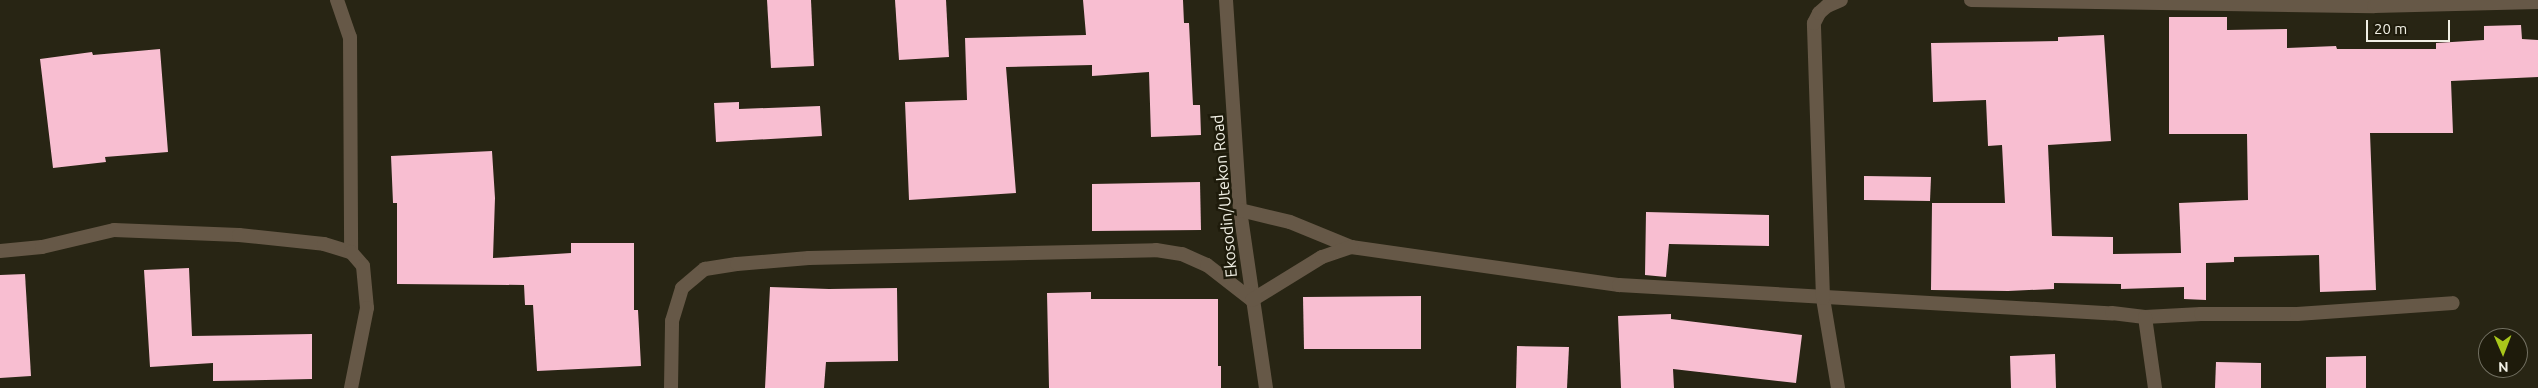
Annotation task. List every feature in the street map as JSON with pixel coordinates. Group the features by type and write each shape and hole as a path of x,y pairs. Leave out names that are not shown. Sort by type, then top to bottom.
{"street":[{"path":"337,0 350,37 351,252"},
{"name":"Ekosodin/Utekon Road","path":"1226,0 1240,210 1266,388"},
{"path":"1838,388 1823,298 1814,23 1825,3 1841,0"},
{"path":"1971,0 2374,6 2538,2"},
{"path":"1240,210 1290,222 1351,247 1619,285 2112,313 2145,317 2201,314 2298,314 2452,303"},
{"path":"0,251 42,247 114,230 239,235 324,244 351,252 363,266 367,308 351,388"},
{"path":"672,388 672,321 682,288 705,269 737,264 809,258 1156,250 1182,254 1207,264 1252,300 1322,257 1351,247"},
{"path":"2145,317 2155,388"}],"building":[{"path":"767,0 811,0 814,66 771,68"},
{"path":"895,0 946,0 949,57 899,60"},
{"path":"1083,0 1183,0 1184,23 1189,23 1193,105 1200,105 1201,135 1151,137 1149,72 1092,76 1092,65 1006,67 1016,193 909,200 905,102 967,100 965,38 1086,35"},
{"path":"2169,17 2227,17 2227,30 2287,29 2287,48 2336,46 2337,49 2436,49 2436,43 2484,40 2484,26 2521,25 2522,39 2538,40 2538,77 2451,81 2453,133 2370,133 2376,290 2320,292 2319,255 2234,257 2234,262 2206,263 2206,300 2184,299 2184,287 2121,289 2121,284 2054,283 2054,289 2008,291 1931,290 1932,203 2005,203 2002,145 1988,146 1986,100 1933,102 1931,43 2058,41 2058,37 2104,35 2111,141 2048,145 2052,236 2113,237 2113,254 2181,253 2179,203 2248,200 2247,134 2169,134"},
{"path":"160,49 168,152 105,157 106,162 53,168 40,59 92,52 93,55"},
{"path":"739,102 739,109 820,106 822,136 716,142 714,103"},
{"path":"492,151 495,198 493,258 571,253 571,243 634,243 634,310 638,310 641,366 537,371 533,305 525,305 524,285 397,284 397,203 393,203 391,156"},
{"path":"1864,176 1931,177 1930,201 1864,200"},
{"path":"1200,182 1201,230 1092,231 1092,184"},
{"path":"1646,212 1769,215 1769,246 1669,244 1666,277 1645,275"},
{"path":"189,268 192,336 312,334 312,379 213,381 213,363 150,367 144,270"},
{"path":"25,274 31,376 0,378 0,275"},
{"path":"770,287 829,289 897,288 898,361 826,362 824,388 765,388"},
{"path":"1091,292 1091,299 1218,299 1218,366 1221,366 1221,388 1049,388 1047,293"},
{"path":"1421,296 1421,349 1304,349 1303,297"},
{"path":"1671,314 1671,319 1802,335 1796,383 1673,369 1674,388 1621,388 1618,316"},
{"path":"1517,346 1569,347 1567,388 1516,388"},
{"path":"2055,354 2056,388 2011,388 2010,356"},
{"path":"2366,356 2366,388 2326,388 2326,357"},
{"path":"2216,362 2261,363 2261,388 2215,388"}]}
